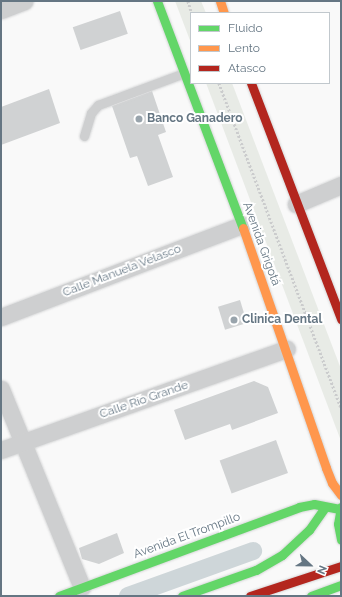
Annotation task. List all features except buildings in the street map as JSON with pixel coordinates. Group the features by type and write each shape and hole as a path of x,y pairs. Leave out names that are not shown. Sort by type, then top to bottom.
{"main road":[{"name":"Avenida Grigotá","path":"157,1 242,225 326,468 332,483 341,495"},
{"path":"220,1 224,12"},
{"path":"251,84 341,319"},
{"name":"Avenida El Trompillo","path":"59,596 299,507 314,504 341,508"},
{"path":"182,596 256,570 282,555 309,530 325,506"},
{"path":"341,508 338,524 341,540"},
{"path":"250,596 341,566"},
{"path":"311,596 341,585"}],"street":[{"path":"1,10 24,1"},
{"path":"296,204 341,185"},
{"name":"Calle Manuela Velasco","path":"1,317 242,225"},
{"name":"Calle Río Grande","path":"1,450 286,349"},
{"path":"1,389 82,587"}],"lane":[{"path":"84,136 89,119 98,105 184,73"}],"path":[{"path":"188,1 192,12"},
{"path":"219,84 341,406"}],"shaded area":[{"path":"175,1 201,1 206,12 190,12 190,40"},
{"path":"206,84 232,84 341,369 341,441"}],"waterway":[{"path":"128,596 253,551"}],"traffic: fast":[{"path":"157,1 243,228"},
{"path":"59,596 299,507 314,504 340,509"},
{"path":"182,596 256,570 282,555 309,530 325,507"},
{"path":"341,507 338,524 341,540"},
{"path":"311,596 341,585"}],"traffic: slow":[{"path":"220,1 224,12"},
{"path":"243,228 326,468 332,483 341,495"}],"traffic: jam":[{"path":"251,84 341,319"},
{"path":"250,596 341,566"}],"place":[{"name":"Banco Ganadero","path":"139,119"},
{"name":"Clinica Dental","path":"234,320"}]}
